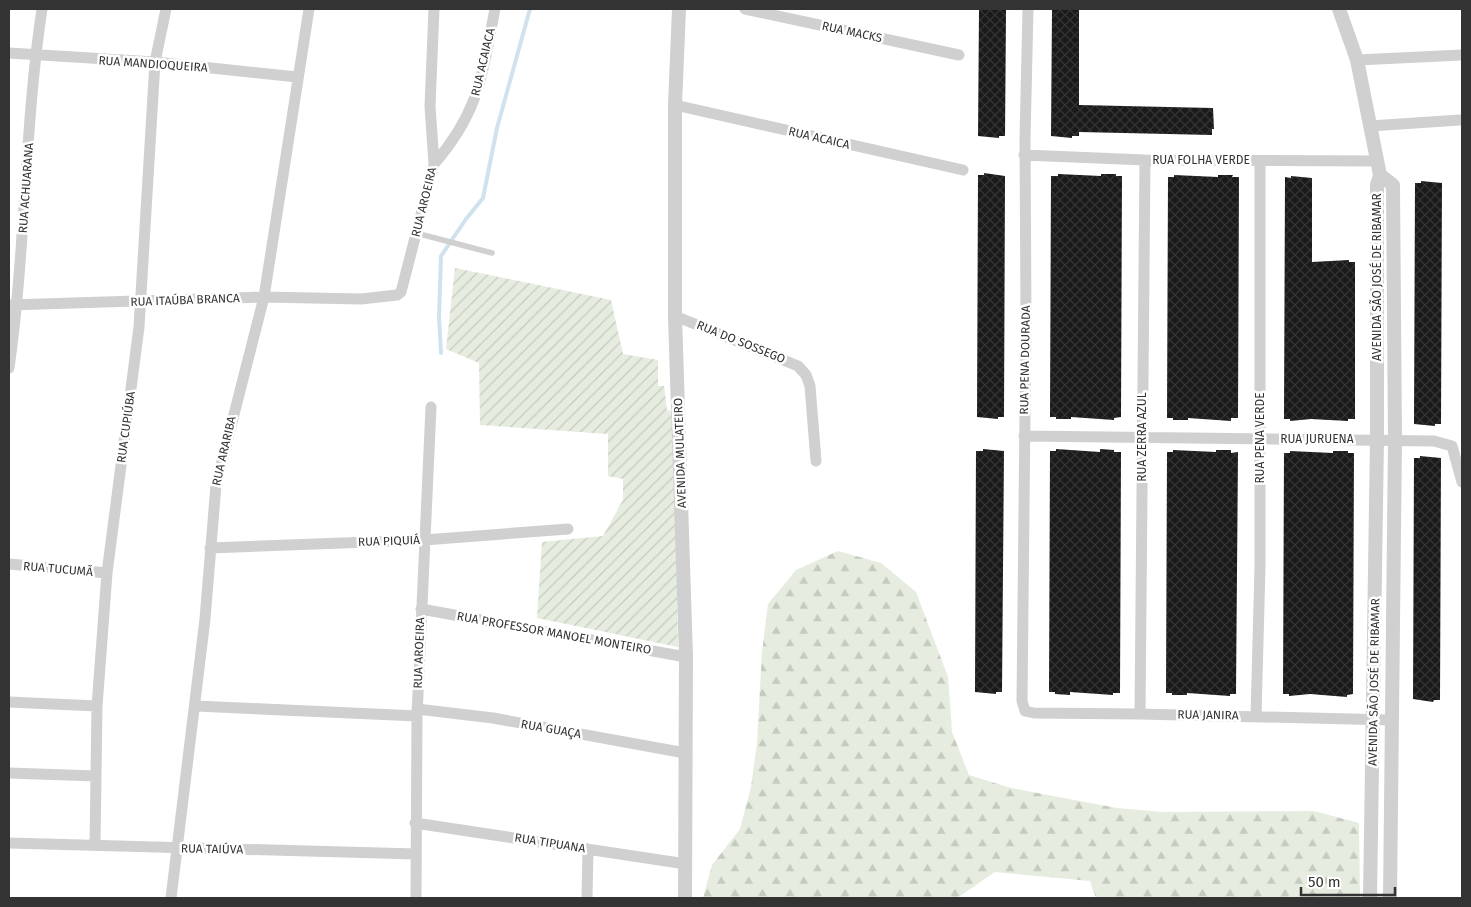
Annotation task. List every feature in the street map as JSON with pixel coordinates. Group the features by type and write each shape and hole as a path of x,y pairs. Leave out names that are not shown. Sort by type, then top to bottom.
{"street":[{"name":"RUA ACHUARANA","path":"9,368 35,56 42,9"},
{"name":"RUA CUPIÚBA","path":"95,845 97,706 107,573 131,398 140,301 155,62 166,9"},
{"name":"RUA ARARIBA","path":"171,898 196,706 218,476 264,297 288,154 297,76 309,9"},
{"name":"RUA AROEIRA","path":"361,299 393,297 401,292 434,164 430,106 434,9"},
{"name":"RUA ACAIACA","path":"434,164 454,142 470,113 481,82 495,9"},
{"name":"AVENIDA MULATEIRO","path":"679,9 675,105 675,316 686,656 684,754 685,898"},
{"name":"RUA MACKS","path":"745,9 959,55"},
{"name":"RUA PENA DOURADA","path":"1025,711 1022,701 1024,155 1028,9"},
{"path":"1340,9 1357,60 1380,175"},
{"name":"RUA MANDIOQUEIRA","path":"9,53 155,62 297,76"},
{"path":"1357,60 1462,55"},
{"name":"RUA ACAICA","path":"675,105 963,170"},
{"path":"1370,126 1460,120"},
{"name":"RUA FOLHA VERDE","path":"1024,155 1145,160 1377,161"},
{"name":"RUA ZERRA AZUL","path":"1140,714 1145,160"},
{"name":"RUA PENA VERDE","path":"1256,716 1260,438 1260,160"},
{"name":"AVENIDA SÃO JOSÉ DE RIBAMAR","path":"1370,898 1377,439 1377,184 1380,175 1393,185 1395,440 1390,898"},
{"name":"RUA ITAÚBA BRANCA","path":"13,305 264,297 361,299"},
{"name":"RUA DO SOSSEGO","path":"675,316 798,366 806,375 810,386 816,460"},
{"name":"RUA AROEIRA","path":"416,898 417,712 431,407"},
{"name":"RUA JURUENA","path":"1024,436 1377,439 1444,442 1452,446 1462,482"},
{"name":"RUA PIQUIÁ","path":"210,548 424,540 568,529"},
{"name":"RUA TUCUMÃ","path":"9,564 107,573"},
{"name":"RUA PROFESSOR MANOEL MONTEIRO","path":"421,609 686,656"},
{"path":"9,702 97,706"},
{"name":"RUA GUAÇA","path":"196,706 417,712 493,718 684,754"},
{"name":"RUA JANIRA","path":"1025,711 1034,713 1391,720"},
{"path":"9,773 96,776"},
{"name":"RUA TIPUANA","path":"415,822 686,864"},
{"name":"RUA TAIÚVA","path":"9,843 416,854"},
{"path":"587,898 588,849"}],"lane":[{"path":"416,233 492,253"}],"green space":[{"path":"455,268 611,300 623,354 658,360 658,386 664,386 667,410 674,412 678,647 537,618 542,542 603,536 623,500 623,479 608,476 608,434 480,425 479,363 446,349"},
{"path":"838,551 881,563 916,592 948,677 952,732 969,775 1011,788 1117,808 1162,812 1314,811 1359,823 1360,898 1096,898 1090,881 995,872 957,898 703,898 712,865 740,829 751,787 757,743 762,652 768,604 796,570"}],"building":[{"path":"979,9 1006,9 1005,136 999,136 999,138 978,136"},
{"path":"1052,9 1079,9 1079,105 1213,108 1214,129 1212,129 1212,135 1079,132 1079,136 1072,136 1072,138 1051,136"},
{"path":"984,173 1005,176 1004,417 998,417 998,419 977,417 978,175 984,175"},
{"path":"1058,174 1101,176 1101,174 1116,174 1116,176 1122,176 1121,417 1114,418 1114,420 1071,417 1071,419 1056,419 1056,417 1050,417 1051,176 1058,176"},
{"path":"1174,175 1218,177 1218,175 1233,175 1232,177 1239,177 1238,418 1231,418 1231,421 1188,418 1188,420 1173,420 1173,418 1167,418 1168,177 1174,177"},
{"path":"1291,176 1312,178 1312,262 1349,260 1349,262 1355,262 1355,419 1348,419 1348,421 1311,419 1290,421 1290,419 1284,419 1285,177 1291,178"},
{"path":"1421,181 1442,183 1441,424 1435,424 1435,426 1414,424 1415,183 1421,183"},
{"path":"983,449 1004,451 1002,692 996,692 996,694 975,692 976,451 983,451"},
{"path":"1056,449 1100,452 1100,449 1121,452 1120,693 1113,693 1113,695 1070,692 1070,695 1049,692 1050,451 1056,451"},
{"path":"1173,450 1216,452 1216,450 1231,450 1231,453 1238,452 1236,694 1230,694 1230,696 1187,693 1187,695 1172,695 1172,693 1166,693 1167,452 1173,452"},
{"path":"1290,451 1333,453 1333,451 1348,451 1348,453 1354,453 1353,694 1347,695 1347,697 1310,694 1289,696 1289,694 1283,694 1284,453 1290,453"},
{"path":"1420,456 1441,458 1440,700 1434,700 1433,702 1413,699 1414,458 1420,458"}],"waterway":[{"path":"441,353 439,317 441,256 483,198 497,128 530,9"}]}
